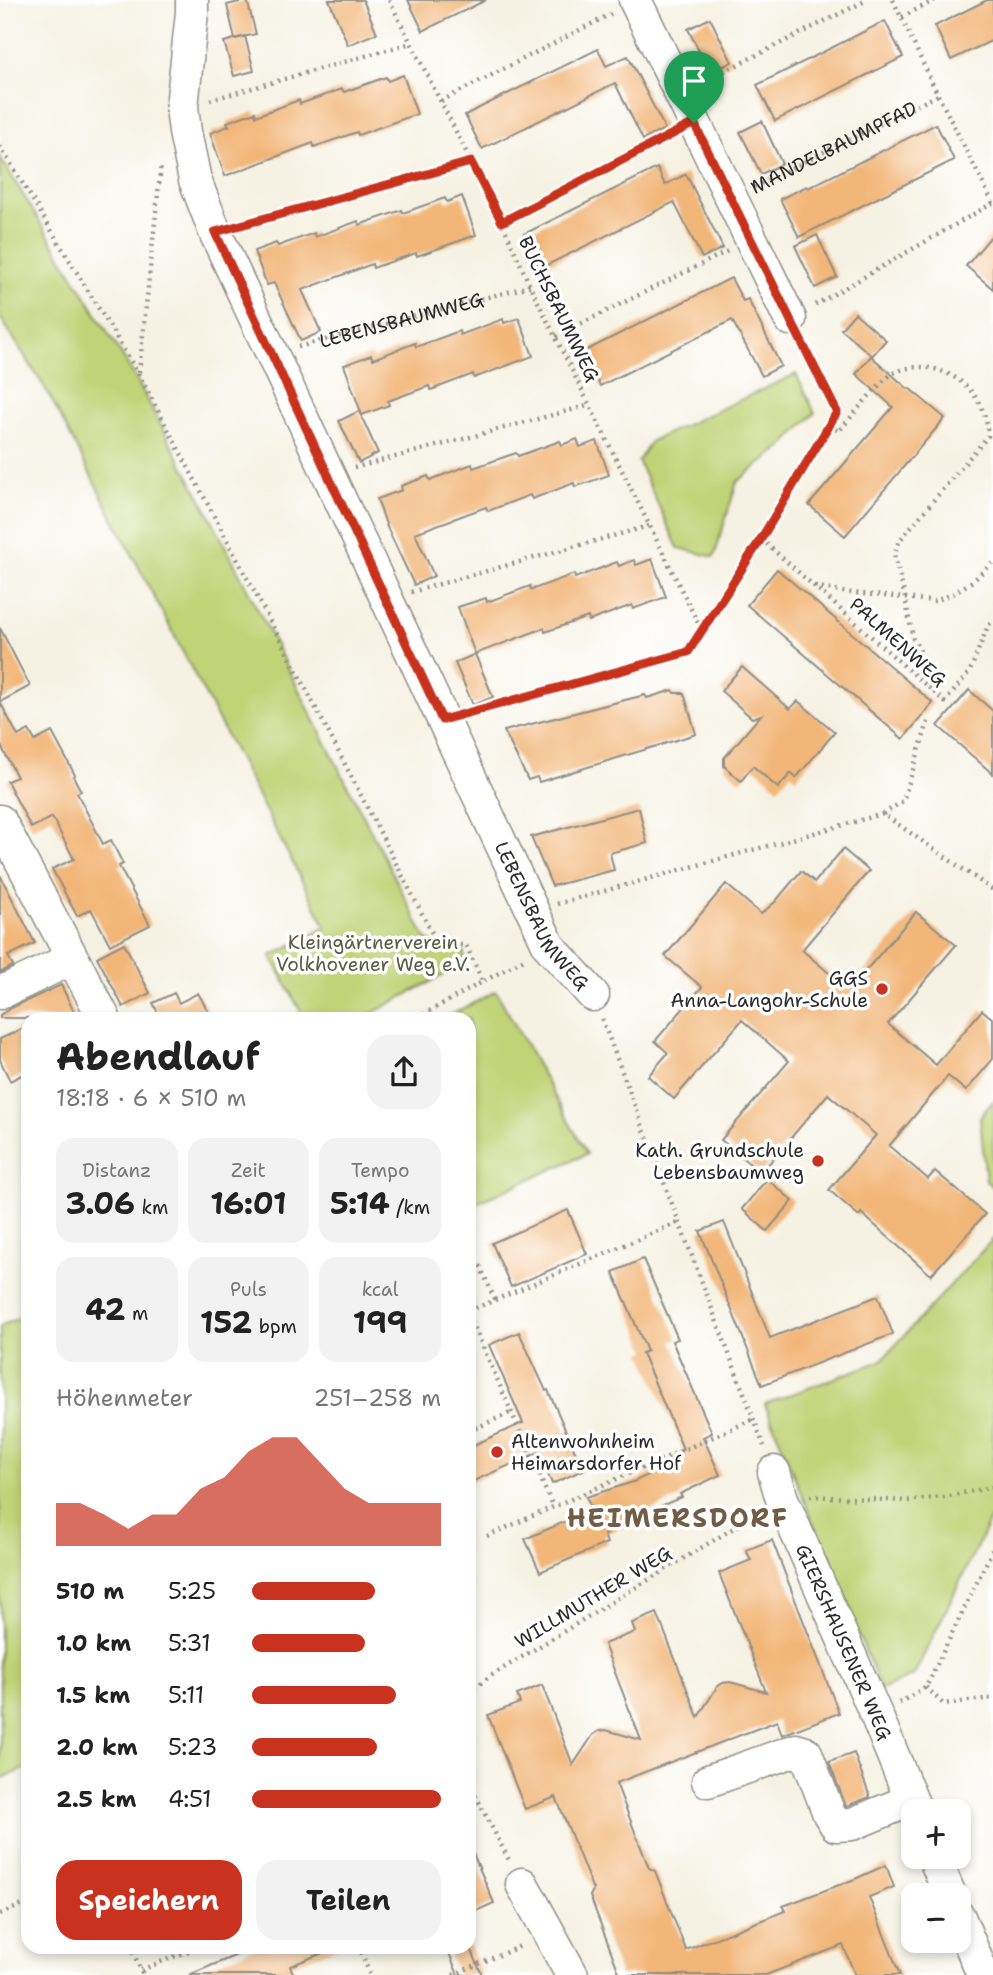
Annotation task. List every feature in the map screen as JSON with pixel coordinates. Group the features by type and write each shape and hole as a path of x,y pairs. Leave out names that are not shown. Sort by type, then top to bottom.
{"street":[{"name":"MANDELBAUMPFAD","path":"636,1 790,319"},
{"name":"LEBENSBAUMWEG","path":"193,4 183,120 195,180 215,232 549,946 593,995"},
{"path":"0,821 101,1012"},
{"path":"0,993 71,959"},
{"name":"GIERSHAUSENER WEG","path":"788,1489 911,1799"},
{"path":"708,1781 796,1750 806,1753 829,1814 836,1825 852,1824 901,1809"},
{"path":"522,1884 572,1975"},
{"path":"971,1946 983,1975"}],"path":[{"name":"BUCHSBAUMWEG","path":"389,0 502,222 530,286 702,631"},
{"path":"680,94 867,0"},
{"path":"442,720 688,652 761,539 837,412 790,319 993,203 893,0"},
{"path":"902,17 935,0"},
{"path":"440,101 636,1"},
{"path":"138,373 163,153 183,120 411,43"},
{"name":"MANDELBAUMPFAD","path":"731,198 938,95"},
{"path":"502,222 694,123"},
{"path":"0,146 138,373 435,939 449,945 466,945 482,981"},
{"path":"215,232 471,162"},
{"path":"556,336 751,240"},
{"name":"LEBENSBAUMWEG","path":"272,354 530,286"},
{"path":"829,425 839,431 891,374 910,366 945,372 959,380 983,410 988,436 900,540 894,555 913,639 921,655 937,674 927,687"},
{"path":"328,474 590,405"},
{"path":"387,599 649,526"},
{"name":"PALMENWEG","path":"761,539 944,702 970,671 993,620"},
{"path":"814,586 843,592 935,601 953,594 974,580 993,562"},
{"path":"939,708 944,702"},
{"path":"533,910 883,814 903,801 929,719"},
{"path":"883,814 993,890"},
{"path":"428,1012 549,946"},
{"name":"LEBENSBAUMWEG","path":"593,995 754,1419 788,1489"},
{"path":"476,1310 679,1222"},
{"path":"476,1263 481,1266 495,1300"},
{"path":"476,1329 553,1507"},
{"path":"476,1428 512,1412"},
{"path":"487,1536 754,1419"},
{"path":"788,1489 905,1501 993,1487"},
{"name":"WILLMUTHER WEG","path":"476,1686 788,1489"},
{"path":"877,1717 926,1687 993,1549"},
{"path":"926,1687 943,1704 993,1698"},
{"path":"476,1796 522,1884"},
{"path":"0,1914 21,1906"},
{"path":"453,1975 549,1934"},
{"path":"134,1954 142,1973 184,1954"},
{"path":"362,1954 370,1975"}],"green space":[{"name":"Kleingärtnerverein Volkhovener Weg e.V.","path":"0,157 134,375 208,512 425,937 442,948 463,950 466,963 374,1012 301,1012 271,956 326,927 47,391 0,317"},
{"path":"796,374 815,413 784,445 737,482 714,557 678,548 638,461 651,441"},
{"path":"496,991 587,1154 476,1203 476,1012 456,1012"},
{"path":"993,1101 993,1187 986,1181 980,1117"},
{"path":"993,1239 993,1514 914,1675 881,1690 765,1404 881,1361"},
{"path":"21,1317 21,1770 0,1779 0,1326"}],"building":[{"path":"247,0 256,34 235,39 227,5"},
{"path":"329,0 363,0 377,33 348,45"},
{"path":"408,0 486,0 423,31"},
{"path":"987,0 993,0 993,40 951,60 935,26"},
{"path":"710,18 732,62 710,73 688,29"},
{"path":"885,21 903,57 775,121 757,85"},
{"path":"245,36 254,71 234,76 224,42"},
{"path":"598,49 606,66 628,56 665,129 643,140 615,83 482,149 465,115"},
{"path":"403,75 417,114 358,135 357,132 314,147 313,143 225,176 210,133 229,126 227,122 255,112 256,116 299,100 300,104 342,89 344,92 386,77 388,81"},
{"path":"762,121 782,164 761,174 740,132"},
{"path":"936,124 954,160 799,237 780,199 807,186 808,188"},
{"path":"657,168 665,185 686,174 723,248 702,258 674,202 541,268 524,234"},
{"path":"462,196 476,235 417,256 416,253 373,268 372,264 302,290 321,332 301,341 274,283 267,285 254,251 276,243 278,246 314,233 315,237 358,221 359,225 402,210 403,213 445,198 447,202"},
{"path":"993,234 993,289 966,266"},
{"path":"817,235 837,277 815,288 795,246"},
{"path":"731,278 743,301 748,299 781,366 762,376 732,320 600,386 583,352"},
{"path":"855,313 886,340 872,356 841,329"},
{"path":"519,318 533,356 474,378 473,374 431,390 429,386 388,401 389,405 362,415 344,365 371,355 373,359 415,343 416,347 459,331 460,335 503,319 504,323"},
{"path":"871,356 945,418 845,536 809,505 893,407 856,374"},
{"path":"359,411 378,453 359,463 339,421"},
{"path":"577,439 580,447 597,441 609,475 575,487 574,483 532,499 530,495 488,511 486,507 415,533 434,576 414,585 377,499 428,476 430,480 472,464 473,468 516,453 518,456 560,441 562,445"},
{"path":"652,559 666,597 633,609 632,605 589,621 588,617 545,632 544,628 475,654 458,607 486,598 487,602 530,586 531,590 574,574 575,578 617,562 619,566 634,560 636,565"},
{"path":"777,569 933,703 903,739 747,605"},
{"path":"0,628 30,686 0,702"},
{"path":"475,654 493,697 473,705 455,663"},
{"path":"742,667 790,709 798,701 835,732 796,778 791,773 778,788 753,766 741,781 724,766 724,758 761,715 752,718 721,691"},
{"path":"673,690 674,693 684,693 696,734 539,782 537,777 528,780 504,731 645,695 647,698"},
{"path":"969,690 993,711 993,774 938,726"},
{"path":"0,702 18,736 29,730 35,741 52,732 75,775 73,776 81,791 77,793 103,844 111,840 123,864 119,866 150,925 110,945 91,909 77,916 52,869 74,859 52,817 31,828 7,781 17,777 0,744"},
{"path":"639,808 647,843 610,853 614,870 552,886 531,837"},
{"path":"843,849 869,871 802,950 849,990 916,912 956,945 888,1024 936,1065 982,1010 993,1019 993,1059 966,1091 948,1076 889,1146 928,1179 935,1171 985,1214 931,1275 861,1213 859,1216 829,1190 876,1135 828,1094 761,1173 721,1140 789,1061 742,1020 674,1099 648,1076 668,1053 655,1041 702,987 665,956 726,884 761,914 801,871 815,882"},
{"path":"0,875 35,943 8,956 13,966 0,973"},
{"path":"124,943 150,993 123,1007 97,957"},
{"path":"61,985 74,1012 21,1012 21,1018 0,1018 0,1015"},
{"path":"174,993 179,1003 198,993 209,1012 158,1012 153,1003"},
{"path":"21,1029 21,1076 10,1081 0,1060 0,1039"},
{"path":"767,1179 793,1201 767,1231 742,1209"},
{"path":"568,1210 587,1254 511,1287 492,1243"},
{"path":"724,1222 770,1338 878,1296 893,1334 762,1385 700,1231"},
{"path":"643,1259 678,1339 672,1341 712,1433 703,1437 720,1475 680,1494 682,1497 642,1514 644,1518 604,1535 607,1543 540,1572 525,1539 592,1510 586,1497 653,1473 683,1449 642,1353 647,1351 613,1272"},
{"path":"519,1332 583,1470 552,1484 539,1452 476,1480 476,1444 523,1423 489,1345"},
{"path":"772,1540 839,1713 782,1735 777,1721 616,1783 649,1868 655,1871 686,1950 785,1911 783,1906 886,1865 894,1887 869,1897 900,1975 855,1975 843,1945 766,1975 620,1975 590,1896 593,1890 556,1797 525,1809 488,1715 520,1703 517,1695 542,1685 573,1765 593,1735 599,1731 606,1730 641,1740 604,1644 635,1632 632,1623 657,1613 698,1717 717,1687 723,1683 730,1682 766,1692 719,1573 751,1560 746,1550"},
{"path":"854,1753 870,1797 846,1806 829,1762"},
{"path":"476,1861 494,1903 476,1911"},
{"path":"239,1954 320,1954 290,1966 294,1975 189,1975"},
{"path":"449,1954 473,1954 482,1975 458,1975"}],"place":[{"name":"GGS Anna-Langohr-Schule","path":"882,989"},
{"name":"Kath. Grundschule Lebensbaumweg","path":"818,1161"},
{"name":"Altenwohnheim Heimarsdorfer Hof","path":"497,1452"}],"district":[{"name":"HEIMERSDORF","path":"678,1517"}],"route":[{"path":"694,123 837,412 761,539 688,652 442,720 215,232 471,162 502,222 694,123"}]}
